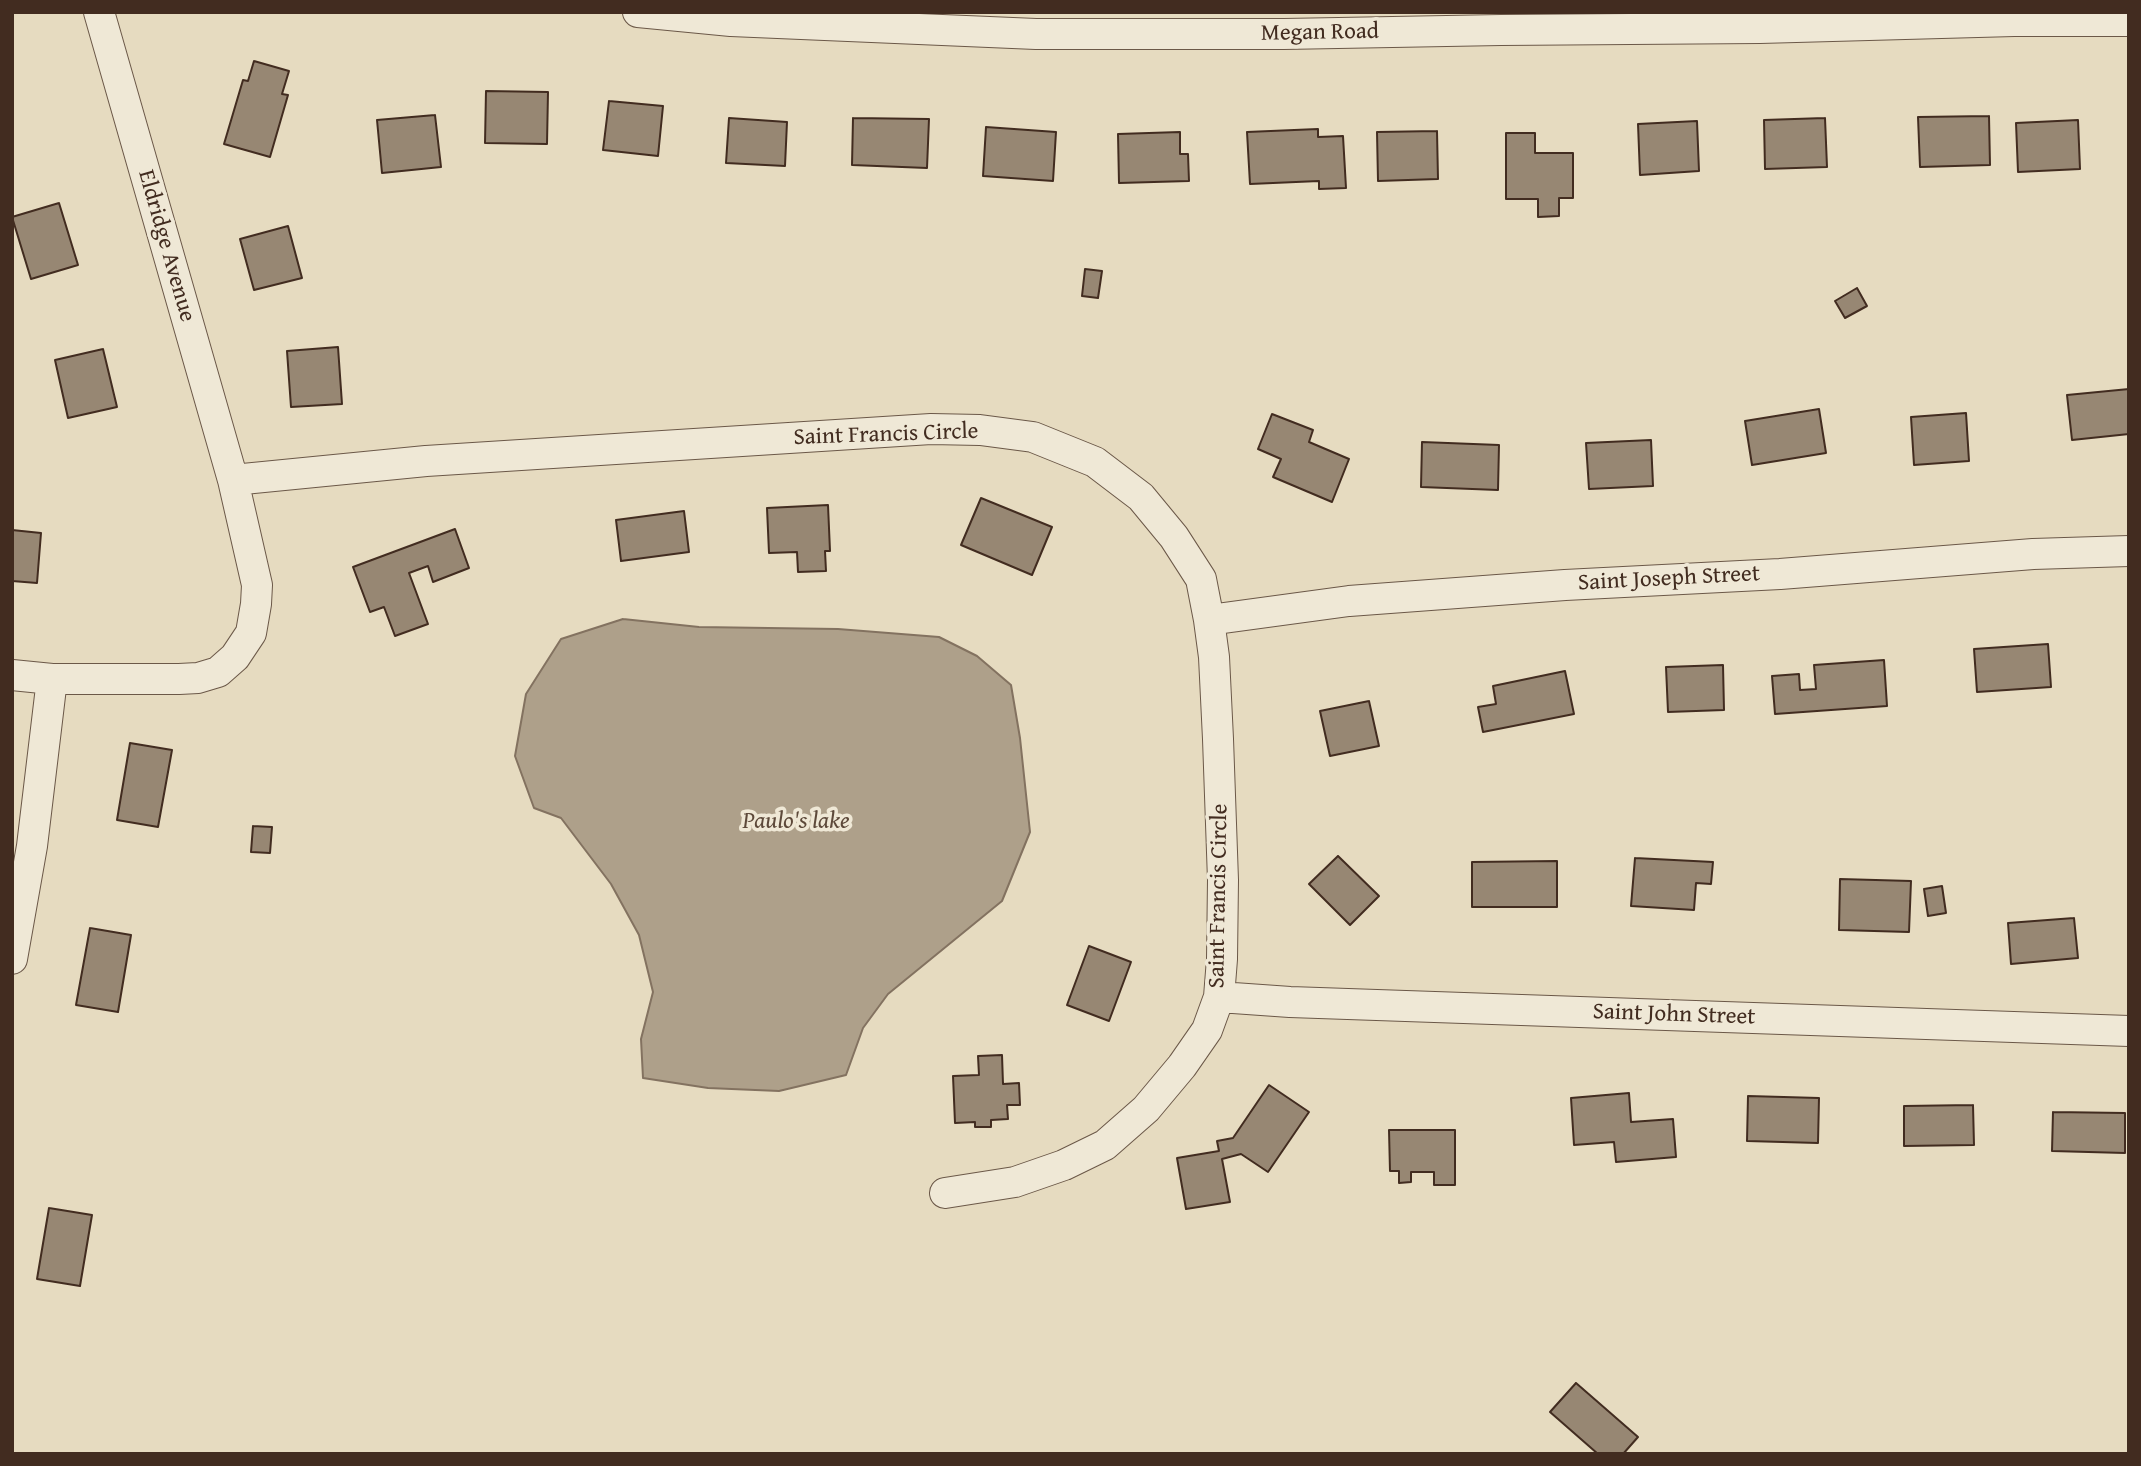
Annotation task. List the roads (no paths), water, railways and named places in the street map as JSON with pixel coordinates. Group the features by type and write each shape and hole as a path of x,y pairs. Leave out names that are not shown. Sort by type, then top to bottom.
{"street":[{"name":"Eldridge Avenue","path":"99,12 233,480"},
{"name":"Megan Road","path":"638,12 731,21 1036,34 1760,28 2129,20"},
{"name":"Saint Francis Circle","path":"233,480 426,461 931,429 1005,432 1032,437 1095,462 1141,497 1174,537 1201,579 1209,620 1214,670 1223,880 1219,997 1207,1030 1182,1066 1146,1110 1105,1145 1064,1165 1015,1182 945,1193"},
{"path":"12,675 52,679 198,678 218,671 235,657 251,633 257,585 233,480"},
{"name":"Saint Joseph Street","path":"1209,620 1376,599 2033,554 2129,551"},
{"path":"12,959 32,846 52,679"},
{"name":"Saint John Street","path":"1219,997 1290,1002 2129,1031"}],"water":[{"name":"Paulo's lake","path":"623,619 699,627 838,629 939,637 977,656 1011,685 1020,738 1030,832 1002,901 888,994 863,1028 846,1075 779,1091 708,1088 643,1078 641,1039 653,992 639,935 611,884 561,818 534,808 515,756 526,694 561,639"}]}
